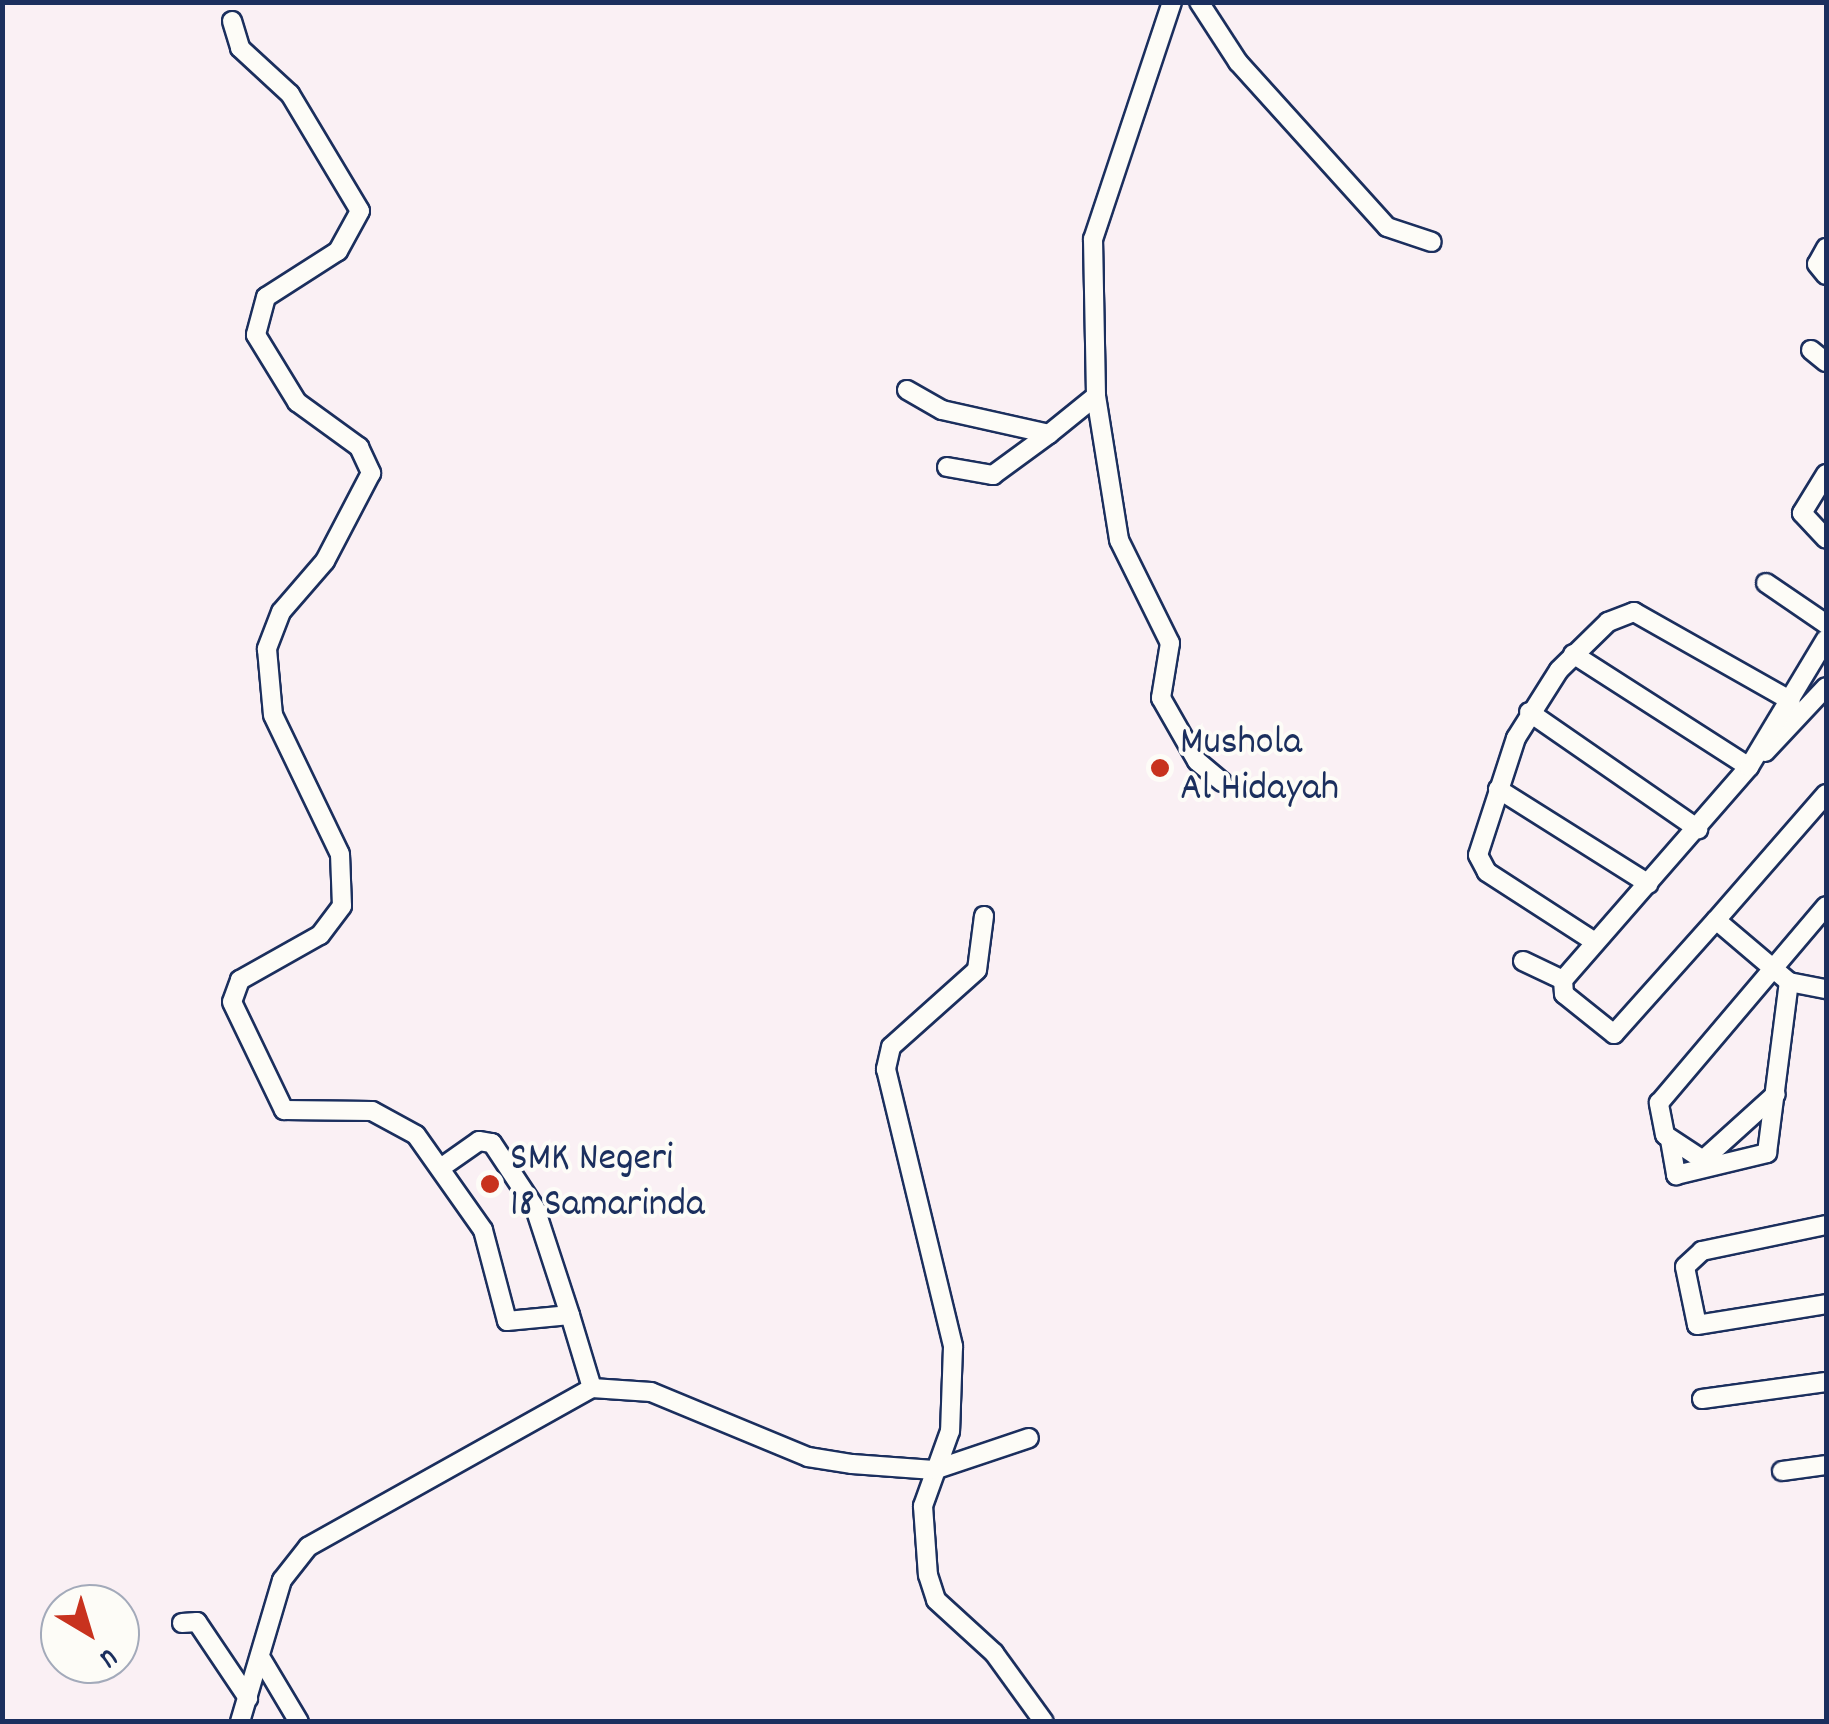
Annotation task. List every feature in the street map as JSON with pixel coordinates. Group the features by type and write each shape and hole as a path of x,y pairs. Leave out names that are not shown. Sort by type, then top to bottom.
{"street":[{"path":"1172,2 1094,240 1096,396 1119,540 1170,642 1160,688 1171,722 1222,782"},
{"path":"1199,2 1238,62 1387,227 1432,242"},
{"path":"232,21 240,48 290,94 360,211 338,251 266,297 256,335 297,402 358,448 371,473 325,561 281,612 267,649 273,715 340,854 342,906 320,935 240,980 232,1002 284,1110 386,1116 442,1167 490,1248 507,1321 570,1316"},
{"path":"1824,250 1826,275"},
{"path":"1811,350 1826,362"},
{"path":"907,390 934,408 1050,434"},
{"path":"948,466 993,475 1096,396"},
{"path":"1826,474 1802,514 1826,539"},
{"path":"1766,583 1826,624"},
{"path":"1595,942 1480,862 1498,789 1528,712 1573,654 1634,612 1791,701"},
{"path":"1750,765 1826,639"},
{"path":"1573,654 1750,765"},
{"path":"1826,687 1750,765 1698,829 1595,942 1563,980 1564,994 1614,1034 1826,794"},
{"path":"1528,712 1698,829"},
{"path":"1498,789 1649,884"},
{"path":"1790,982 1768,1153 1672,1173 1670,1140 1659,1103 1826,906"},
{"path":"984,916 977,970 886,1059 953,1347 956,1392 934,1470 923,1544 936,1600 994,1653 1044,1722"},
{"path":"1716,920 1790,982 1826,989"},
{"path":"1523,961 1563,980"},
{"path":"1705,1165 1776,1094"},
{"path":"442,1167 479,1142 492,1144 535,1208 592,1388"},
{"path":"1826,1224 1702,1251 1685,1266 1697,1325 1826,1304"},
{"path":"1702,1399 1826,1382"},
{"path":"240,1722 262,1660 282,1580 308,1547 592,1388 624,1386 695,1406 808,1457 934,1470 1028,1438"},
{"path":"1782,1471 1826,1465"},
{"path":"182,1623 196,1622 248,1698"},
{"path":"262,1660 299,1722"}],"place":[{"name":"Mushola Al Hidayah","path":"1160,768"},
{"name":"SMK Negeri 18 Samarinda","path":"490,1184"}]}
